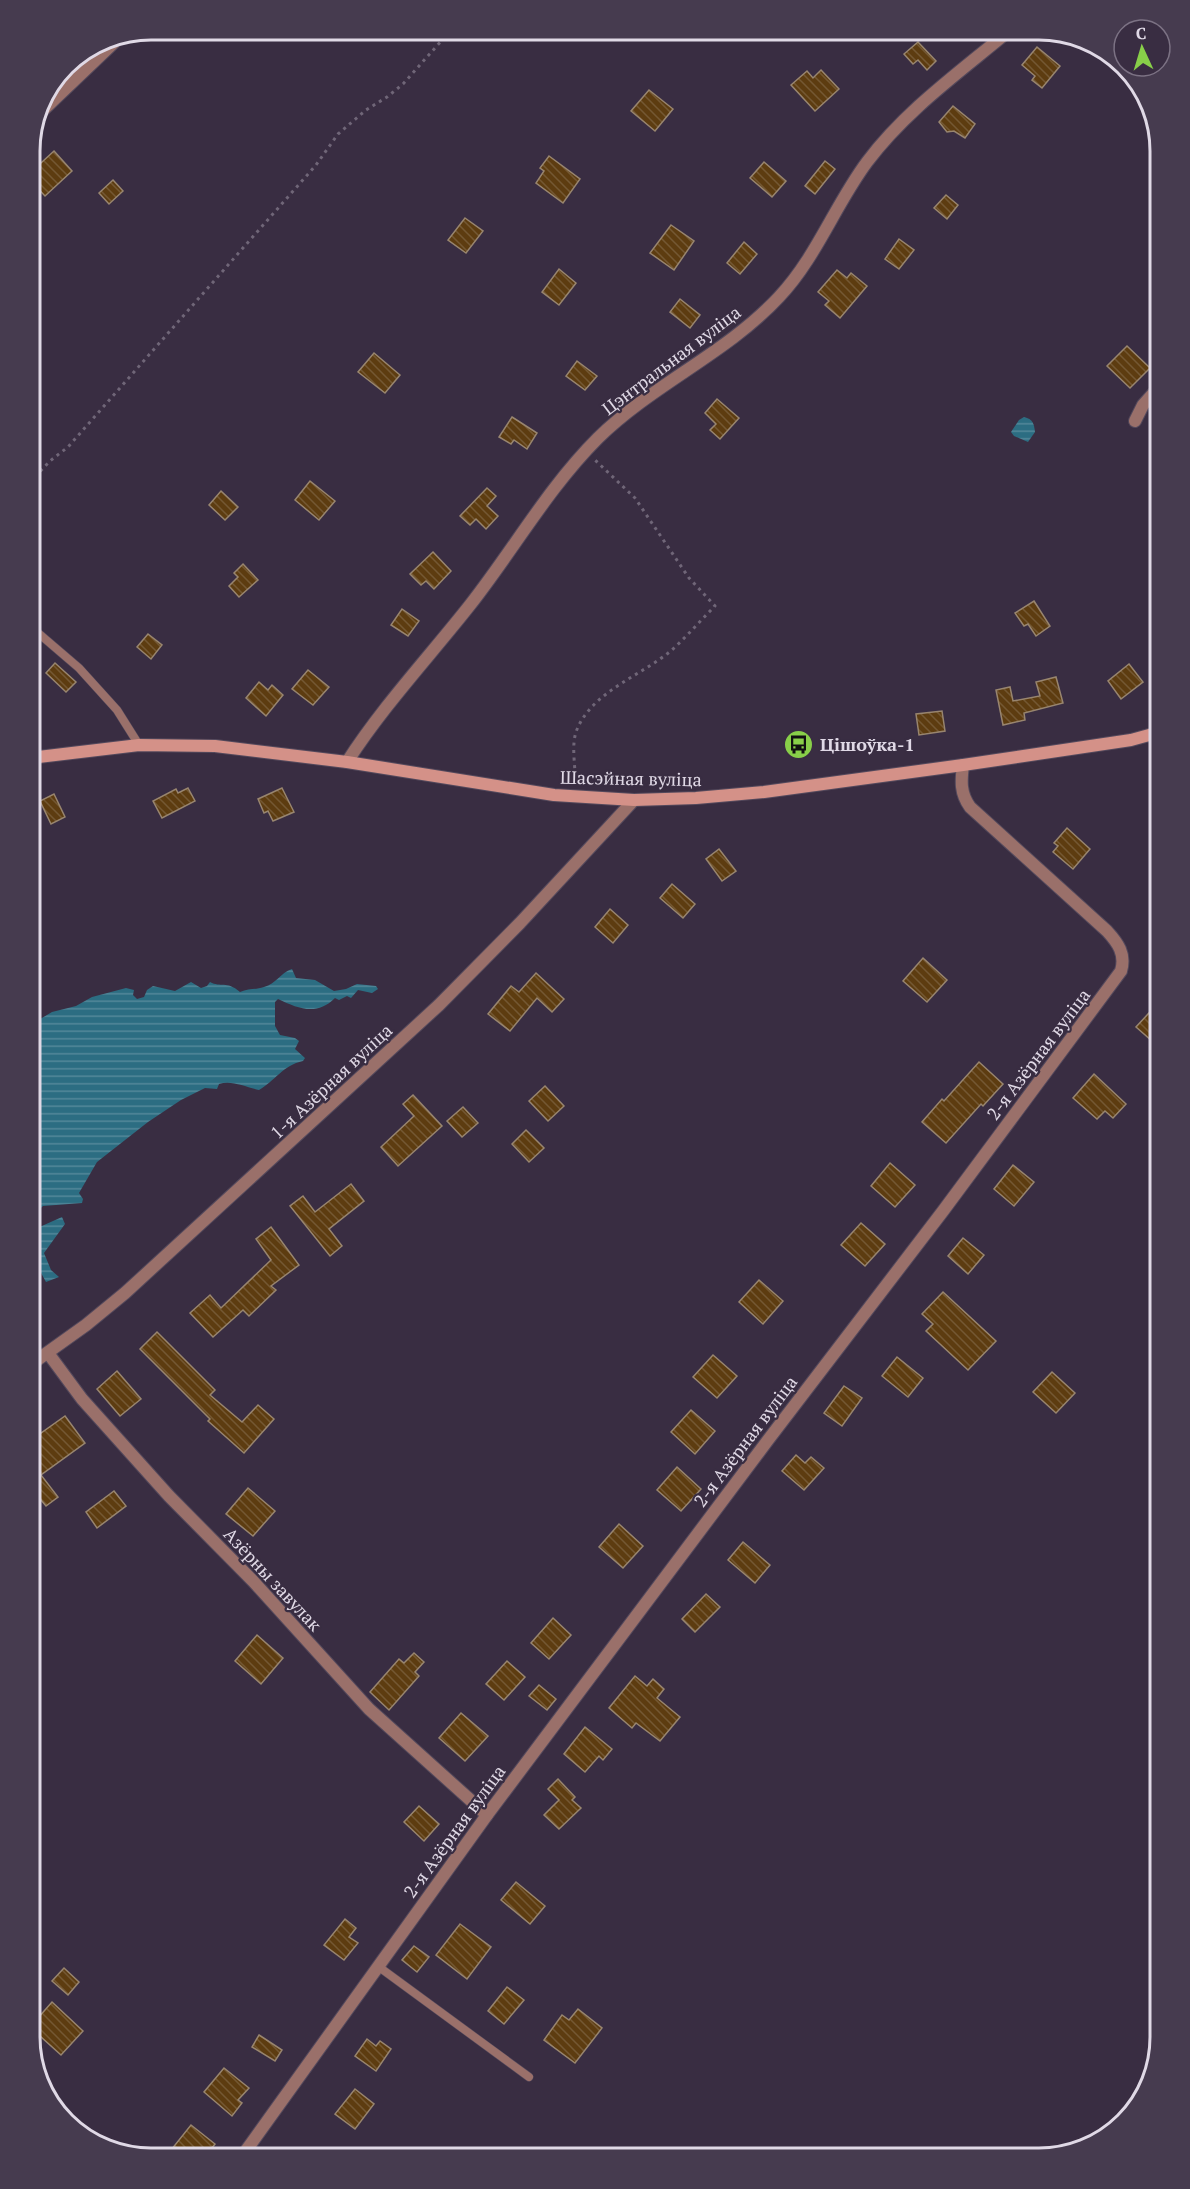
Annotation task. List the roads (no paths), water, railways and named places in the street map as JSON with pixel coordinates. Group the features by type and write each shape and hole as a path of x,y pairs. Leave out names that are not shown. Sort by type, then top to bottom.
{"main road":[{"name":"Шасэйная вуліца","path":"41,757 139,745 215,746 346,762 574,797 634,800 696,798 764,792 963,765 1131,740 1150,735"}],"street":[{"name":"Цэнтральная вуліца","path":"346,762 368,729 471,603 548,494 586,451 633,407 745,328 780,296 823,235 848,189 867,161 907,117 997,41"},
{"path":"52,101 106,50"},
{"path":"1135,421 1150,397"},
{"name":"2-я Азёрная вуліца","path":"248,2148 487,1815 761,1449 943,1211 1121,971 1124,963 1123,955 1107,931 970,807 963,797 961,783 963,765"},
{"name":"1-я Азёрная вуліца","path":"40,1358 125,1293 439,1005 520,923 634,800"},
{"name":"Азёрны завулак","path":"48,1353 82,1399 169,1496 253,1581 369,1709 487,1815"}],"lane":[{"path":"41,635 79,668 117,710 139,745"},
{"path":"379,1967 529,2077"}],"water":[{"path":"1024,417 1031,421 1035,429 1028,442 1014,436 1011,432 1019,420"},
{"path":"292,969 296,978 315,980 334,991 357,984 376,986 378,989 372,993 358,990 351,998 347,996 339,1000 335,998 328,1004 315,1009 293,1006 278,999 275,1002 275,1026 280,1035 299,1041 295,1049 305,1058 303,1061 290,1066 259,1090 234,1083 224,1083 219,1084 217,1089 205,1088 181,1100 148,1122 97,1162 79,1193 83,1199 82,1203 43,1206 40,1208 41,1019 52,1012 76,1006 92,997 126,988 134,990 133,995 137,999 144,997 147,990 153,986 175,991 191,982 201,988 210,982 227,985 240,992 268,986"},
{"path":"62,1217 65,1224 44,1253 51,1270 59,1277 46,1282 40,1272 40,1227"}],"place":[{"name":"Цішоўка-1","path":"799,744"}]}
